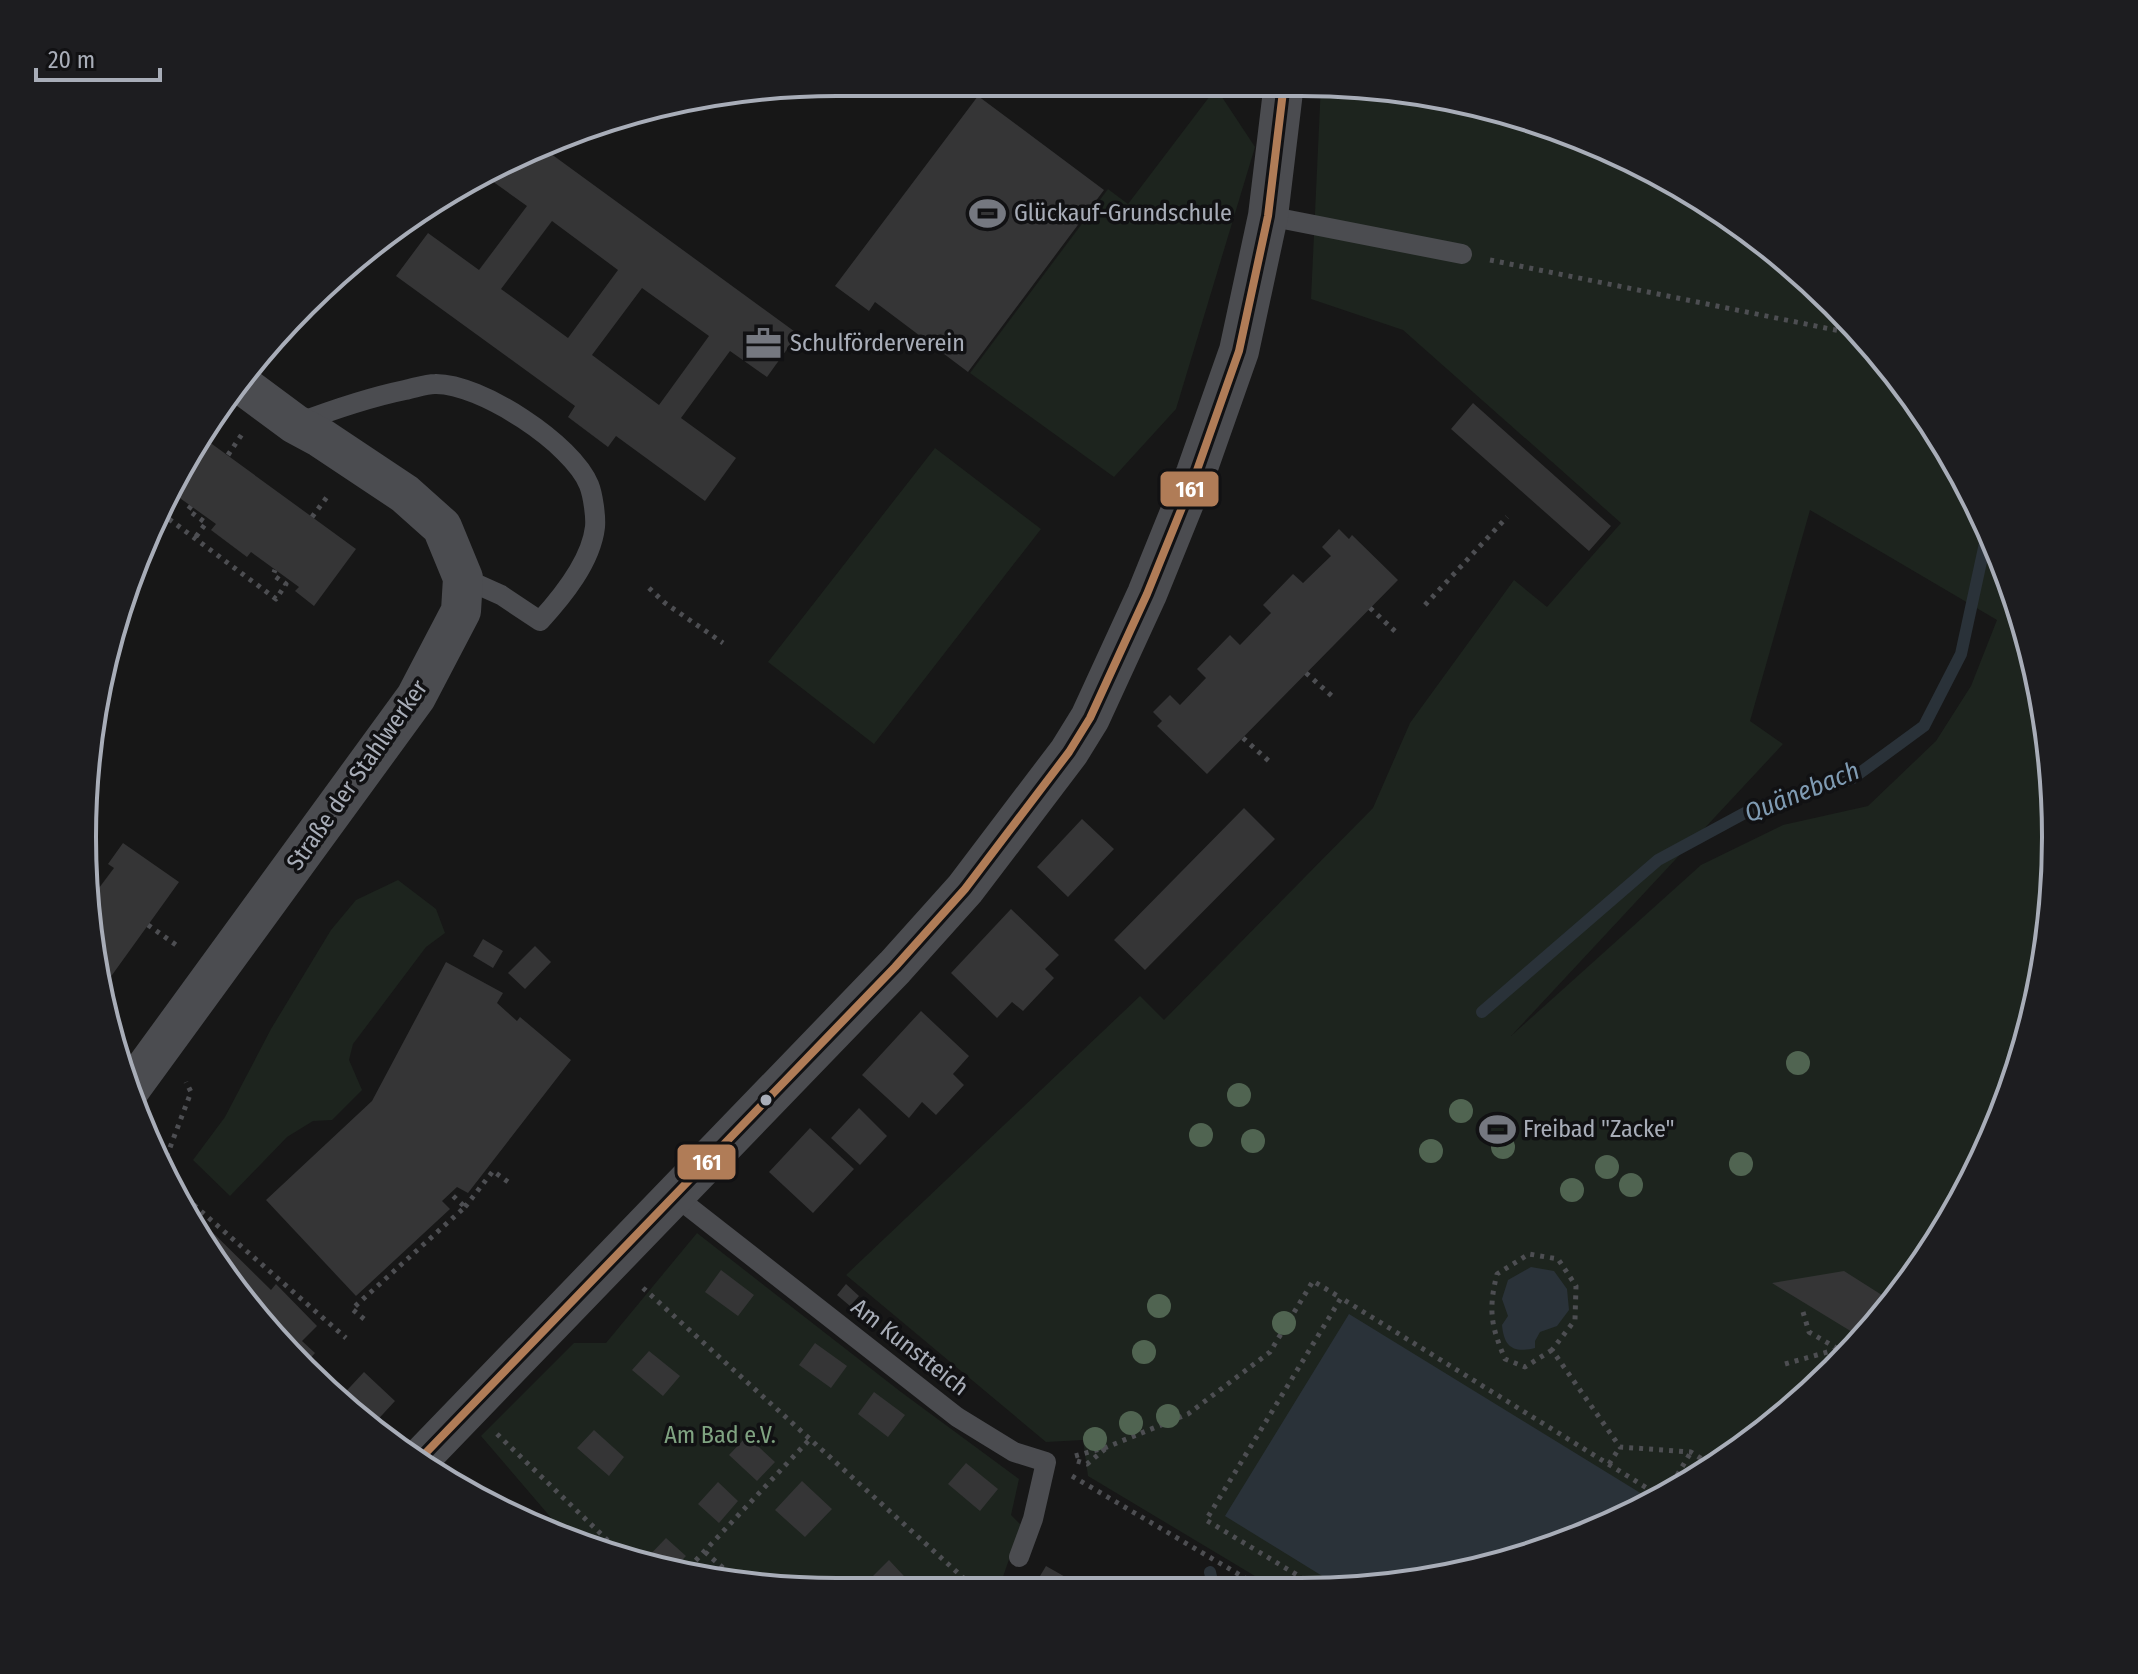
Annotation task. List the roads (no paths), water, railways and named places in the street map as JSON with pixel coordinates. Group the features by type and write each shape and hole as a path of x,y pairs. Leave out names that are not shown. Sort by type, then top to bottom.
{"street":[{"path":"425,1453 895,967 965,889 1069,752 1090,718 1147,594 1196,473 1234,365 1268,216 1282,96"},
{"name":"Straße der Stahlwerker","path":"137,1080 416,697 461,611 463,578 442,527 392,485 295,424 247,389"}],"lane":[{"path":"1268,216 1462,254"},
{"path":"295,424 362,398 436,384 476,394 516,413 571,457 589,485 595,527 582,566 564,595 540,621 501,595 463,578"},
{"name":"Am Kunstteich","path":"675,1196 957,1417 1014,1452 1046,1462 1033,1519 1019,1557"}],"waterway":[{"name":"Quänebach","path":"1482,1012 1658,860 1754,808 1853,778 1924,726 1961,654 1984,548"},
{"name":"Quänebach","path":"1210,1572 1211,1578"}],"place":[{"name":"Glückauf-Grundschule","path":"988,213"},
{"name":"Schulförderverein","path":"764,343"},
{"name":"Freibad \"Zacke\"","path":"1497,1129"}],"park label":[{"name":"Am Bad e.V.","path":"720,1435"}]}
